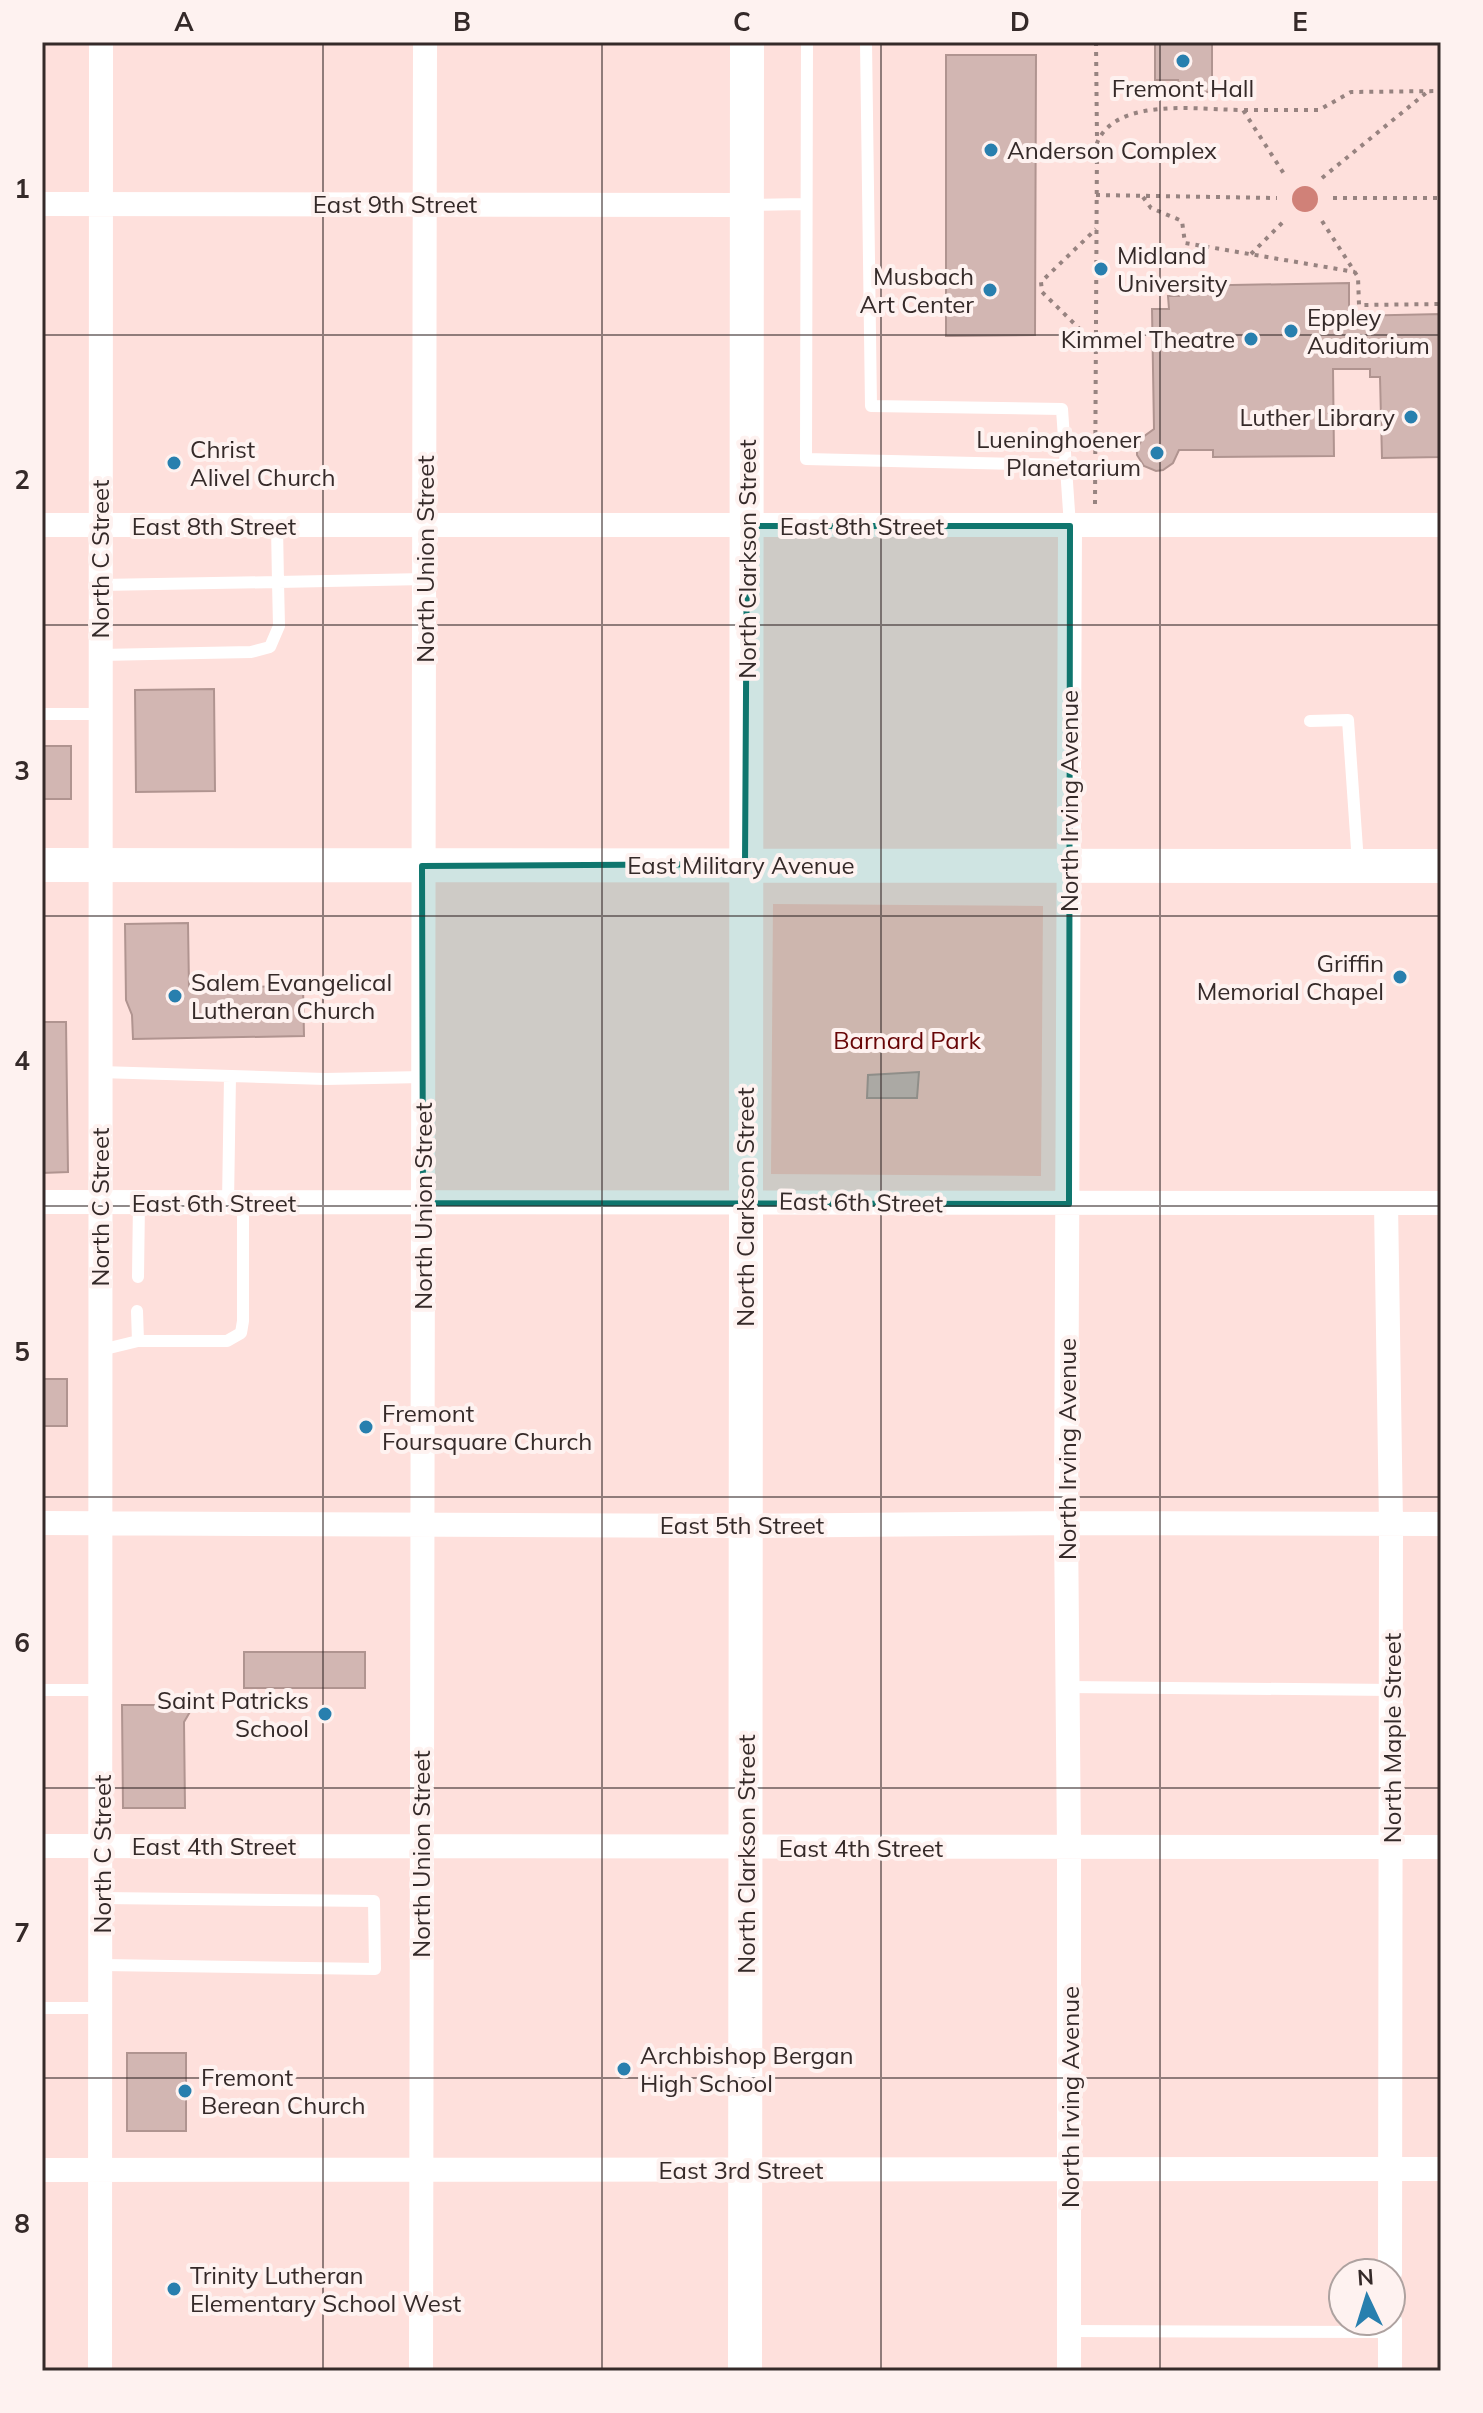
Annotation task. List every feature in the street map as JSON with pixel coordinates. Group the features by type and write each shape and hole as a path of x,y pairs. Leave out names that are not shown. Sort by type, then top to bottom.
{"street":[{"name":"North C Street","path":"100,2371 101,42"},
{"name":"North Union Street","path":"421,2371 425,42"},
{"name":"North Clarkson Street","path":"745,2371 747,42"},
{"name":"East 9th Street","path":"42,204 747,205"},
{"name":"East 8th Street","path":"42,525 1441,525"},
{"name":"North Irving Avenue","path":"1069,2371 1066,1523 1068,865 1082,526"},
{"name":"East Military Avenue","path":"42,865 1441,866"},
{"name":"East 6th Street","path":"42,1202 1441,1203"},
{"name":"North Maple Street","path":"1386,1203 1392,1690 1390,2257"},
{"name":"East 5th Street","path":"42,1523 744,1526 1441,1524"},
{"name":"East 4th Street","path":"42,1846 1441,1847"},
{"name":"East 3rd Street","path":"42,2170 1441,2169"},
{"path":"1390,2337 1390,2371"}],"lane":[{"path":"807,42 806,459 1066,465"},
{"path":"866,42 871,406 1062,409 1066,465 1082,526"},
{"path":"747,205 805,204"},
{"path":"100,655 251,652 270,647 279,626 277,526"},
{"path":"100,585 425,579"},
{"path":"42,714 100,714"},
{"path":"1310,721 1348,720 1358,866"},
{"path":"100,1072 325,1079 423,1077"},
{"path":"101,1350 138,1341 227,1341 241,1333 243,1321 230,1076"},
{"path":"138,1277 139,1202"},
{"path":"137,1311 138,1341"},
{"path":"1068,1687 1392,1690"},
{"path":"42,1690 102,1690"},
{"path":"102,1898 374,1901 375,1969 102,1965"},
{"path":"42,2008 102,2008"},
{"path":"1069,2331 1327,2327"}],"path":[{"path":"1082,526 1095,344 1096,42"},
{"path":"1322,178 1427,91"},
{"path":"1097,143 1101,132 1114,120 1139,110 1319,110 1351,92 1441,91"},
{"path":"1243,110 1286,177"},
{"path":"1096,195 1277,198"},
{"path":"1143,197 1151,208 1182,221 1185,243 1355,272"},
{"path":"1333,198 1441,198"},
{"path":"1251,254 1286,219"},
{"path":"1322,221 1358,277 1359,305 1441,304"},
{"path":"1095,344 1042,292 1041,282 1096,229"}],"highlighted area":[{"path":"747,526 1070,526 1069,1204 423,1203 422,866 745,864"}],"green space":[{"name":"Barnard Park","path":"773,904 1043,906 1041,1176 771,1174"}],"shaded area":[{"path":"1305,186 1314,190 1318,199 1314,208 1305,212 1296,208 1292,199 1296,190"}],"building":[{"name":"Fremont Hall","path":"1155,42 1212,42 1212,92 1178,92 1178,80 1155,80"},
{"name":"Anderson Complex","path":"946,55 1036,55 1035,335 946,336"},
{"path":"1349,283 1349,316 1441,314 1441,457 1382,458 1380,377 1370,377 1370,369 1333,369 1334,456 1213,457 1213,450 1179,450 1173,463 1163,470 1156,471 1144,466 1137,449 1143,437 1154,429 1152,309 1169,309 1168,296 1179,296 1179,286"},
{"path":"214,689 215,791 136,792 135,690"},
{"path":"42,746 71,746 71,799 42,799"},
{"path":"188,923 189,988 303,986 304,1036 133,1039 132,1015 126,1000 125,924"},
{"path":"42,1022 66,1022 68,1172 42,1173"},
{"path":"919,1072 917,1098 867,1098 868,1075"},
{"path":"42,1379 67,1379 67,1426 42,1426"},
{"path":"244,1652 365,1652 365,1688 244,1688"},
{"path":"122,1705 194,1705 184,1722 185,1808 123,1808"},
{"path":"127,2053 186,2053 186,2131 127,2131"}],"place":[{"name":"Fremont Hall","path":"1183,61"},
{"name":"Anderson Complex","path":"991,150"},
{"name":"Midland University","path":"1101,269"},
{"name":"Musbach Art Center","path":"990,290"},
{"name":"Eppley Auditorium","path":"1291,331"},
{"name":"Kimmel Theatre","path":"1251,339"},
{"name":"Luther Library","path":"1411,417"},
{"name":"Lueninghoener Planetarium","path":"1157,453"},
{"name":"Christ Alivel Church","path":"174,463"},
{"name":"Griffin Memorial Chapel","path":"1400,977"},
{"name":"Salem Evangelical Lutheran Church","path":"175,996"},
{"name":"Fremont Foursquare Church","path":"366,1427"},
{"name":"Saint Patricks School","path":"325,1714"},
{"name":"Archbishop Bergan High School","path":"624,2069"},
{"name":"Fremont Berean Church","path":"185,2091"},
{"name":"Trinity Lutheran Elementary School West","path":"174,2289"}]}
